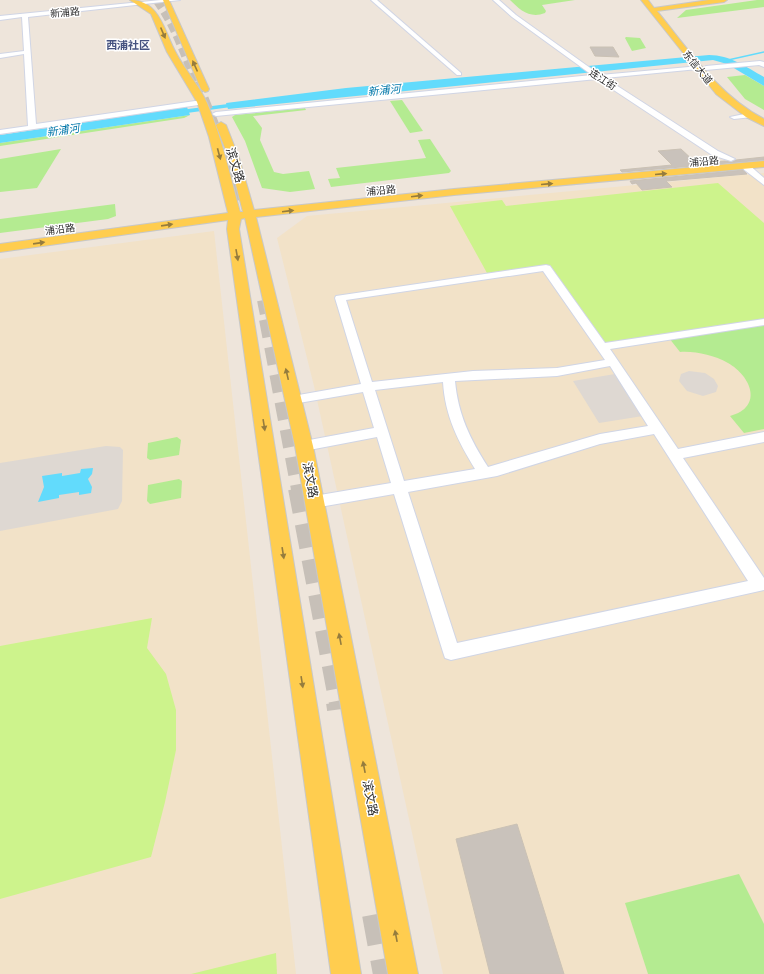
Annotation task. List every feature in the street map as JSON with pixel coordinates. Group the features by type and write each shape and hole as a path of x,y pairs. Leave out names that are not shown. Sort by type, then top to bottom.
{"main road":[{"path":"650,5 680,0"},
{"path":"650,5 724,0"},
{"name":"滨文路","path":"166,1 214,116 293,400 304,446 403,974"},
{"name":"滨文路","path":"137,2 154,12 171,52 207,102"},
{"name":"东信大道","path":"650,5 699,64 730,97 764,118"},
{"name":"东信大道","path":"699,64 719,92 749,115 764,123"},
{"name":"浦沿路","path":"0,248 241,211 446,183 715,157 731,159 764,157"},
{"name":"浦沿路","path":"0,237 241,211 764,164"},
{"name":"滨文路","path":"241,211 233,229 246,303 346,974"}],"street":[{"name":"新浦路","path":"0,18 137,2 177,0"},
{"path":"374,0 459,74"},
{"name":"连江街","path":"496,0 514,16 582,66 715,157"},
{"path":"25,16 32,128"},
{"path":"0,56 27,52"},
{"path":"214,116 699,64 729,66 760,63 764,65"},
{"path":"699,64 738,72 764,69"},
{"path":"0,132 207,102"},
{"path":"734,117 749,115"},
{"path":"745,166 764,182"},
{"path":"546,268 602,347 762,588 451,652 398,487 340,298 546,268"},
{"path":"602,347 764,322"},
{"path":"293,400 368,387 473,376 557,372 613,362"},
{"path":"449,379 450,400 456,425 484,473"},
{"path":"314,502 497,471 600,438 657,429"},
{"path":"304,446 381,432"},
{"path":"673,455 764,437"}],"shaded area":[{"path":"764,173 764,974 443,974 314,386 277,238 307,216"},
{"path":"214,231 296,974 0,974 0,259"},
{"path":"689,371 705,373 714,379 718,386 716,392 703,396 687,391 679,381 681,374"},
{"path":"615,374 643,416 599,423 573,381"},
{"path":"106,446 120,447 123,450 122,501 118,509 0,531 0,463"}],"green space":[{"path":"510,0 575,0 542,5 546,11 545,13 535,15 522,10"},
{"path":"764,0 764,7 677,18 686,10"},
{"path":"625,38 640,38 646,48 632,51"},
{"path":"745,75 764,86 764,110 745,99 727,77"},
{"path":"402,100 423,131 410,133 390,101"},
{"path":"305,108 306,110 253,116 262,128 260,140 274,172 283,174 309,171 315,189 290,192 262,188 245,141 232,117 235,115"},
{"path":"190,115 184,118 0,146 0,143"},
{"path":"430,139 451,171 449,173 331,187 328,179 340,178 336,168 426,158 418,140"},
{"path":"61,149 37,188 0,192 0,159"},
{"path":"718,183 764,223 764,319 603,343 550,265 487,273 450,206 502,200 506,206"},
{"path":"115,204 116,216 108,219 0,233 0,219"},
{"path":"764,324 764,429 744,433 730,416 741,412 747,406 750,399 748,383 743,376 728,363 716,358 698,353 680,352 669,338"},
{"path":"177,437 181,440 179,455 150,460 147,458 148,443"},
{"path":"179,479 182,481 181,498 150,504 147,501 148,485"},
{"path":"152,618 147,648 166,674 176,710 176,750 151,857 0,899 0,646"},
{"path":"739,874 764,924 764,974 648,974 625,903"},
{"path":"276,953 277,974 191,974"}],"water":[{"path":"709,55 731,59 764,77 764,86 727,64 713,60 228,109 226,103 346,88"},
{"path":"187,107 190,115 0,143 0,135"},
{"path":"93,468 92,474 88,479 92,487 91,493 79,495 79,492 59,495 59,498 38,502 44,487 42,476 62,473 62,476 80,473 81,469"}],"building":[{"path":"590,47 613,47 619,57 595,56"},
{"path":"681,149 696,163 732,162 736,160 764,157 764,160 622,172 620,170 672,165 658,151"},
{"path":"743,170 747,174 666,181 672,187 642,190 636,183 632,184 630,181"},
{"path":"517,824 564,974 490,974 456,839"}],"waterway":[{"path":"728,60 764,52"},
{"name":"新浦河","path":"172,113 244,104"}],"tunnel":[{"path":"157,0 169,19 184,51 196,83"},
{"path":"196,82 238,187"},
{"path":"237,186 243,201"},
{"path":"264,300 268,320"},
{"path":"268,319 300,489"},
{"path":"300,488 341,703"},
{"path":"341,702 342,709"},
{"path":"377,914 388,974"}],"district":[{"name":"西浦社区","path":"128,45"}]}
